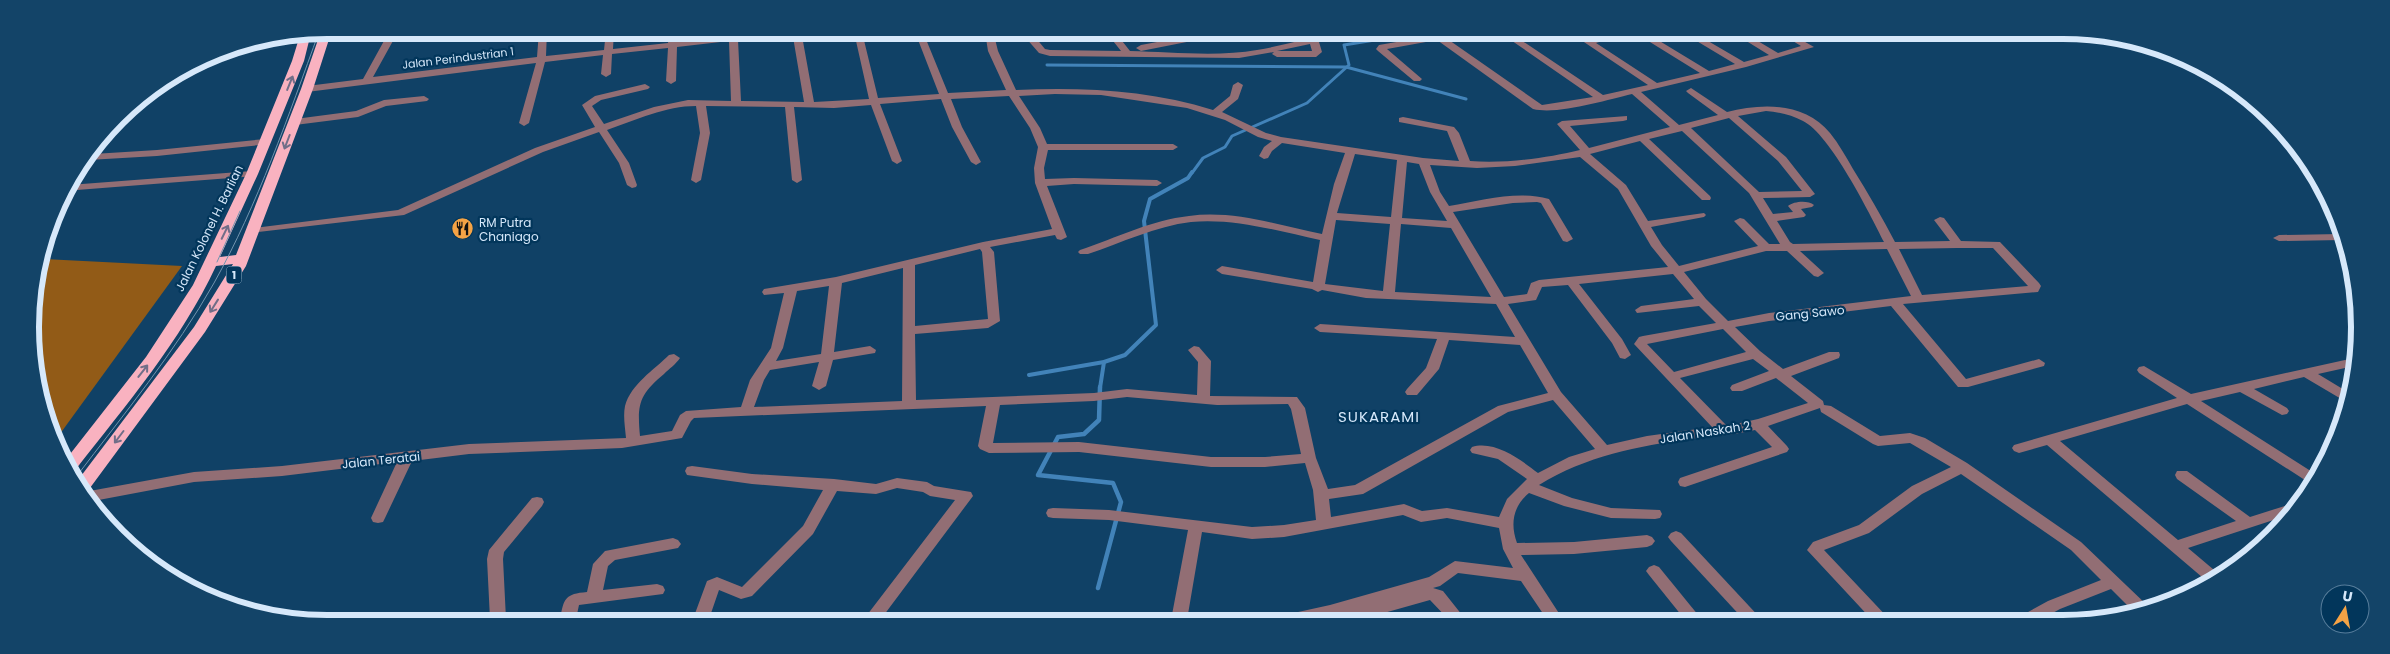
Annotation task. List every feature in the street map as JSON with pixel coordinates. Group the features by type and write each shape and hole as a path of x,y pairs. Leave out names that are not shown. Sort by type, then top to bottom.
{"highway":[{"name":"Jalan Kolonel H. Barlian","path":"72,462 173,329 211,263 252,174 298,61 304,39"},
{"name":"1","path":"85,483 200,329 242,258 295,122 324,39"},
{"path":"211,263 242,258"}],"street":[{"path":"366,81 390,39"},
{"path":"524,123 541,60 542,39"},
{"path":"606,74 609,39"},
{"path":"671,81 672,39"},
{"name":"Jalan Perindustrian 1","path":"307,89 709,39"},
{"path":"733,39 736,102"},
{"path":"798,39 809,104"},
{"path":"860,39 874,101 897,161"},
{"path":"922,39 957,127 976,162"},
{"path":"768,292 836,281 983,245 1060,234 1040,184 1039,168 1043,147 1035,128 1013,94 993,51 990,39"},
{"path":"1031,39 1037,47 1046,52 1314,54 1317,52 1314,40"},
{"path":"1115,39 1126,53"},
{"path":"1126,53 1188,39"},
{"path":"1257,53 1319,39"},
{"path":"1417,79 1381,49 1382,47 1427,39"},
{"path":"1441,39 1536,107 1542,108 1602,99 1657,87 1809,47 1794,39"},
{"path":"1513,39 1602,99"},
{"path":"1584,39 1657,87"},
{"path":"1588,42 1600,39"},
{"path":"1650,39 1708,74"},
{"path":"1698,39 1743,65"},
{"path":"1748,39 1777,56"},
{"path":"1215,113 1234,97 1238,85"},
{"path":"632,185 618,149 601,129 586,105 588,102 645,87"},
{"path":"1691,91 1729,116 1782,159 1810,193 1756,195"},
{"path":"253,231 400,213 539,150 669,105 700,102 834,105 945,96 1101,92 1168,101 1215,113 1280,140 1423,161 1466,164 1515,163 1584,152 1766,108 1783,110 1802,116 1826,134 1856,180 1918,299"},
{"path":"1634,92 1681,128 1756,195 1789,247 1818,273"},
{"path":"295,122 358,114 384,103 424,99"},
{"path":"696,180 705,133 700,102"},
{"path":"789,103 797,180"},
{"name":"Jalan Naskah 2","path":"1553,615 1547,603 1524,575 1511,549 1506,524 1512,500 1532,483 1582,456 1602,449 1685,434 1724,431 1758,424 1818,404 1755,354 1702,302 1657,246 1622,187 1584,152 1562,124 1623,118"},
{"path":"1403,120 1450,129 1454,133 1466,164"},
{"path":"1642,138 1706,198"},
{"path":"1264,156 1268,149 1280,140"},
{"path":"95,157 157,153 265,142"},
{"path":"1043,147 1173,147"},
{"path":"1318,288 1330,216 1338,183 1351,151"},
{"path":"1388,296 1402,158"},
{"path":"1423,161 1435,192 1556,395 1602,449"},
{"path":"75,187 252,174"},
{"path":"1040,184 1074,181 1157,183"},
{"path":"1447,210 1477,207 1502,200 1539,198 1546,201 1567,239"},
{"path":"1770,218 1799,216 1800,214 1794,206 1808,205"},
{"path":"1644,225 1700,215"},
{"path":"1330,216 1456,225"},
{"path":"1084,252 1173,223 1209,218 1326,238"},
{"path":"1940,220 1958,245"},
{"path":"1740,221 1766,248"},
{"path":"2279,238 2337,237"},
{"path":"910,330 988,324 994,321 988,252 983,245"},
{"path":"1222,270 1318,288 1388,296 1501,301 1532,297 1535,286 1539,284 1677,270 1766,248 1958,245"},
{"name":"Gang Sawo","path":"1724,431 1640,344 1643,340 1769,317 1918,299 2035,288 1998,245 1958,245"},
{"path":"909,264 909,404"},
{"path":"819,386 827,357 836,281"},
{"path":"1571,281 1618,342 1625,355"},
{"path":"791,289 777,348 757,380 746,411 1100,397 1127,393 1203,400 1292,400 1298,408 1309,458 1318,472 1323,494 1324,524"},
{"path":"1641,310 1702,302"},
{"path":"1895,302 1963,384 2039,363"},
{"path":"1320,328 1344,328 1444,337 1523,340"},
{"path":"1412,392 1432,369 1444,337"},
{"path":"767,366 870,350"},
{"path":"1194,350 1205,361 1203,400"},
{"path":"1679,374 1755,354"},
{"path":"1737,388 1834,355"},
{"path":"633,442 632,407 635,398 674,358"},
{"path":"2020,448 2051,441 2188,399 2349,363"},
{"path":"2144,370 2309,477"},
{"path":"2306,373 2343,395"},
{"path":"2242,387 2282,411"},
{"path":"1323,494 1358,490 1503,409 1556,395"},
{"path":"994,401 985,447 1108,450 1211,462 1264,462 1309,458"},
{"path":"1826,409 1878,441 1884,442 1899,438 1920,441 1962,467 2076,546 2138,605"},
{"name":"Jalan Teratai","path":"93,496 194,477 282,471 491,448 633,442 677,435 685,418 690,414 746,411"},
{"path":"1685,482 1782,449 1758,424"},
{"path":"2051,441 2210,575"},
{"path":"1477,450 1497,452 1506,456 1532,483 1569,502 1610,513 1654,514"},
{"path":"378,518 406,458"},
{"path":"1877,615 1815,550 1818,546 1864,529 1917,490 1962,467"},
{"path":"692,471 752,479 834,484 876,489 897,483 926,486 930,491 966,496 875,615"},
{"path":"2182,476 2247,522"},
{"path":"702,615 713,584 718,583 742,593 746,592 808,530 834,484"},
{"path":"498,615 495,559 497,550 537,502"},
{"path":"1053,513 1109,515 1252,533 1284,531 1404,509 1422,517 1447,513 1506,524"},
{"path":"2177,546 2285,511"},
{"path":"1180,615 1196,526"},
{"path":"1676,537 1748,615"},
{"path":"1511,549 1574,548 1647,541"},
{"path":"594,597 604,558 618,552 674,544"},
{"path":"1308,615 1434,582 1454,567 1524,575"},
{"path":"1654,571 1690,615"},
{"path":"2036,615 2054,605 2114,581"},
{"path":"569,615 574,600 657,590"},
{"path":"1356,615 1433,594 1453,615"}],"shaded area":[{"path":"47,259 182,266 60,434 44,383 39,346 39,308"}],"waterway":[{"path":"1347,67 1349,65 1344,45 1381,39"},
{"path":"1047,65 1347,67"},
{"path":"1192,173 1203,158 1225,147 1232,136 1307,103 1347,67"},
{"path":"1347,67 1466,99"},
{"path":"1104,362 1125,355 1156,325 1144,221 1150,199 1188,178 1192,172"},
{"path":"1029,375 1104,362"},
{"path":"1100,388 1104,362"},
{"path":"1098,588 1121,502 1113,483 1038,475 1058,437 1084,434 1099,420 1100,387"}],"tram line":[{"path":"79,474 166,358 214,283 245,222 284,128 316,39"},
{"path":"217,262 240,211"}],"place":[{"name":"RM Putra Chaniago","path":"463,229"}],"district":[{"name":"SUKARAMI","path":"1379,416"}]}
